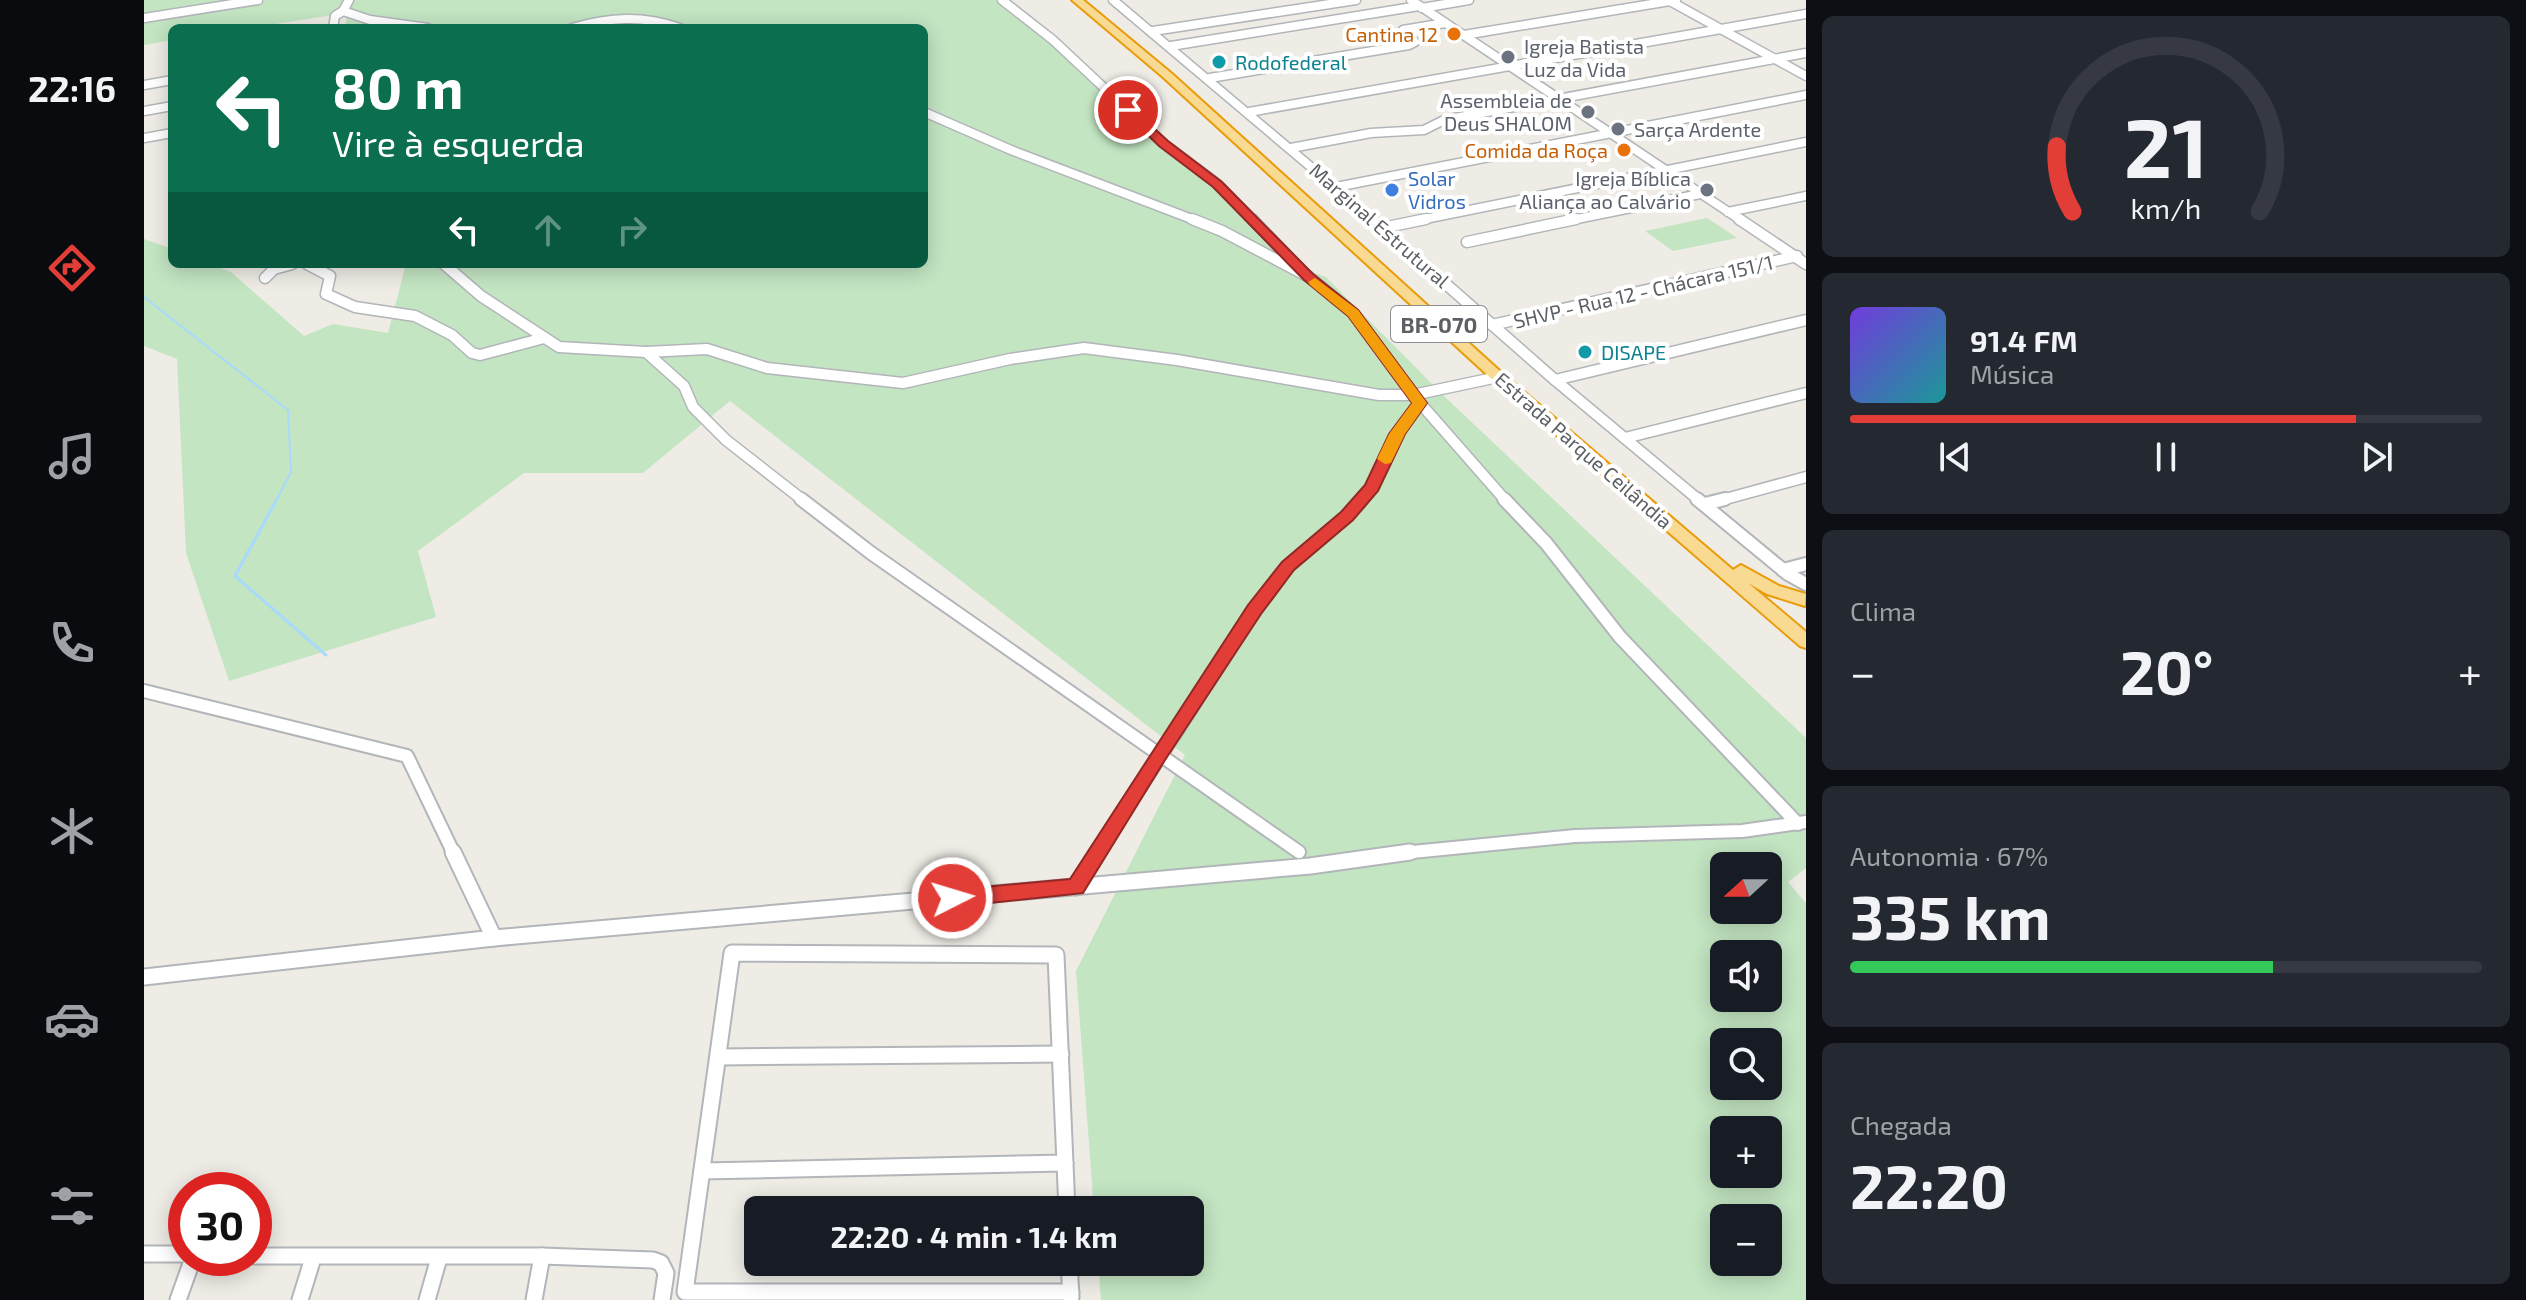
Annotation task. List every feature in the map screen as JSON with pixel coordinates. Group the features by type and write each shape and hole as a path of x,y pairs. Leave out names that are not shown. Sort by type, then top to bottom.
{"highway":[{"name":"Estrada Parque Ceilândia","path":"1077,0 1167,75 1498,377 1806,642"},
{"name":"Estrada Parque Ceilândia","path":"1088,0 1178,73 1589,443 1806,627"},
{"path":"1741,571 1760,583 1805,595"}],"street":[{"path":"144,17 250,0"},
{"path":"144,17 258,0"},
{"path":"334,24 335,16 343,11 349,0"},
{"path":"1002,0 1053,40 1163,143 1218,184 1309,277 1353,313 1416,399 1546,543 1620,637 1802,823"},
{"name":"Marginal Estrutural","path":"1113,0 1210,78 1555,380 1789,575 1805,595"},
{"path":"1153,31 1356,0"},
{"path":"1411,0 1700,194 1801,256 1806,264"},
{"path":"1171,46 1469,0"},
{"path":"1464,35 1671,0 1806,76"},
{"path":"343,11 370,20 399,24"},
{"path":"1249,112 1806,14"},
{"path":"585,24 604,18 655,18 670,24"},
{"path":"1210,78 1409,45 1415,41 1403,30 1445,23"},
{"path":"1291,148 1371,133 1424,130 1439,121 1806,53"},
{"path":"144,85 168,81"},
{"path":"1336,187 1806,95"},
{"path":"144,111 168,107"},
{"path":"928,114 1011,150 1222,231 1309,277"},
{"path":"144,138 168,134"},
{"path":"1382,228 1806,142"},
{"path":"1467,242 1700,194"},
{"path":"1728,212 1806,196"},
{"name":"SHVP - Rua 12 - Chácara 151/1","path":"1492,325 1801,256"},
{"path":"265,278 278,268"},
{"path":"315,268 330,276 326,294 335,299 355,307 415,316 452,335 472,353 489,354 544,338"},
{"path":"449,268 481,296 559,347 646,352 707,349 767,368 903,383 1010,359 1084,348 1416,399 1498,377"},
{"path":"1555,380 1806,320"},
{"path":"646,352 684,386 693,407 726,440 871,553 1299,852"},
{"path":"1625,438 1806,393"},
{"path":"1076,887 1158,755 1255,609 1288,566 1347,516 1372,487 1416,399"},
{"path":"1705,504 1806,477"},
{"path":"1760,583 1780,585 1806,564"},
{"path":"144,691 407,756 494,938"},
{"path":"144,977 494,938 1348,862 1396,853 1637,833 1677,835 1756,830 1802,823"},
{"path":"1066,1196 1056,955 732,953 685,1292 1071,1296 1070,1276"},
{"path":"718,1057 1061,1054"},
{"path":"702,1171 1065,1163"},
{"path":"144,1254 168,1254"},
{"path":"534,1300 542,1256"},
{"path":"272,1257 542,1256 653,1260 661,1263 666,1273 662,1300"},
{"path":"300,1300 313,1258"},
{"path":"427,1300 439,1258"},
{"path":"178,1300 187,1276"}],"green space":[{"path":"144,0 1006,0 1201,174 1295,266 1326,277 1445,397 1806,738 1806,868 1788,882 1806,903 1806,1300 1101,1300 1099,1276 1204,1276 1204,1196 1093,1196 1076,971 1185,755 730,401 643,473 524,473 418,551 436,617 229,681 186,553 177,359 144,346 144,239 168,248 168,268 220,268 231,272 304,336 333,324 388,333 405,268 928,268 928,24 346,24 347,13 275,24 168,24 168,41 144,45"},
{"path":"1707,218 1737,238 1673,251 1645,231"}],"waterway":[{"path":"144,297 288,410 291,472 276,501"},
{"path":"277,499 235,576 326,655"}],"slow traffic":[{"path":"1315,282 1353,313 1419,403 1397,434 1385,459"}],"place":[{"name":"Cantina 12","path":"1454,34"},
{"name":"Igreja Batista Luz da Vida","path":"1508,57"},
{"name":"Rodofederal","path":"1219,62"},
{"name":"Assembleia de Deus SHALOM","path":"1588,112"},
{"name":"Sarça Ardente","path":"1618,129"},
{"name":"Comida da Roça","path":"1624,150"},
{"name":"Solar Vidros","path":"1392,190"},
{"name":"Igreja Bíblica Aliança ao Calvário","path":"1707,190"},
{"name":"DISAPE","path":"1585,352"}],"route":[{"path":"952,898 1076,887 1158,755 1255,609 1288,566 1347,516 1372,487 1397,434 1419,403 1353,313 1309,277 1218,184 1163,143 1128,110"}]}
